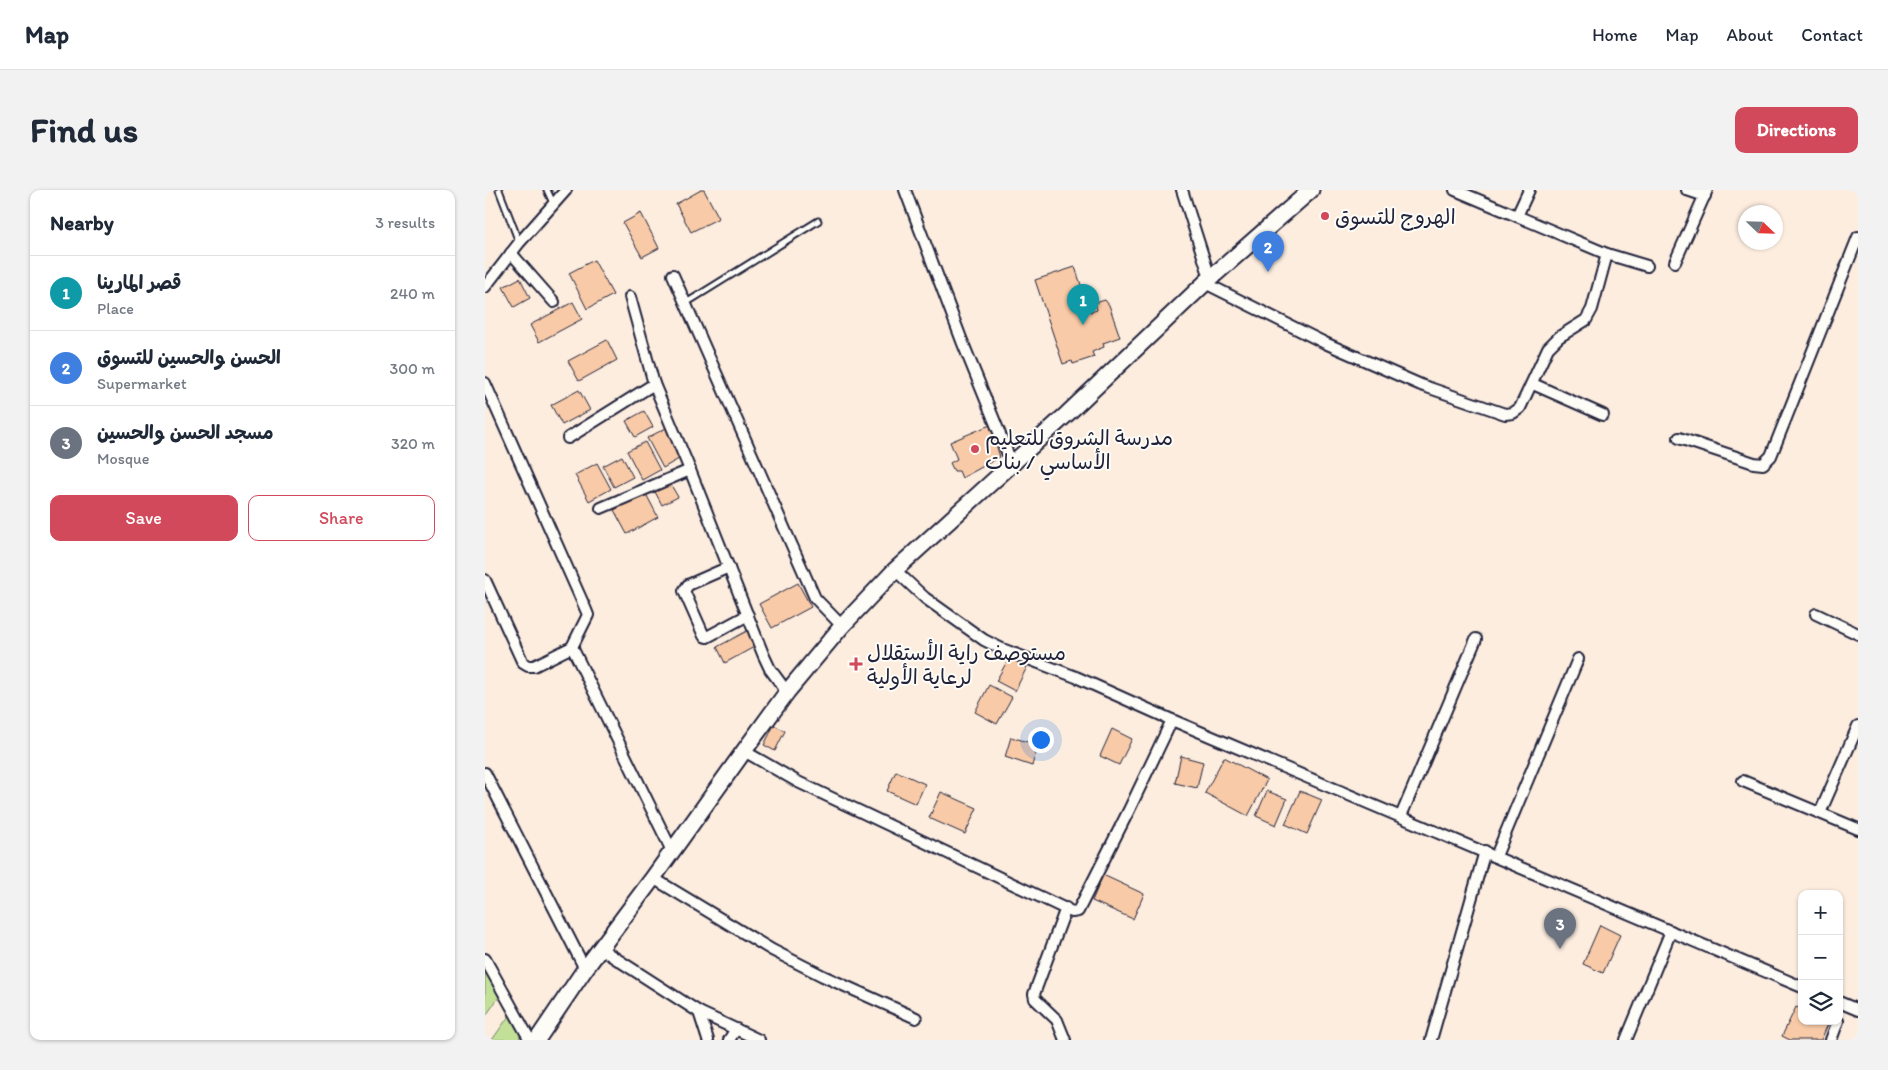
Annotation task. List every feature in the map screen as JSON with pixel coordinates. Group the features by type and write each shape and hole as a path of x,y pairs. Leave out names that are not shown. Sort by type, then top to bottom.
{"main road":[{"path":"537,1040 585,969 653,878 743,751 787,692 842,626 895,570 1012,464 1207,280 1311,190"}],"street":[{"path":"485,288 519,243 566,190"},
{"path":"905,190 962,341 1012,464"},
{"path":"1182,190 1207,280 1325,343 1421,385 1505,414 1513,414 1520,408 1533,384 1548,348 1559,337 1586,320 1607,254"},
{"path":"1455,190 1607,254 1647,266"},
{"path":"1517,216 1529,190"},
{"path":"1675,262 1706,193 1687,190"},
{"path":"1679,438 1754,464 1763,464 1771,456 1858,237"},
{"path":"511,253 554,302"},
{"path":"673,275 815,598 842,626"},
{"path":"630,297 654,384 763,654 770,669 787,692"},
{"path":"485,383 587,615 572,647 533,666 523,663 485,580"},
{"path":"568,438 654,384"},
{"path":"1533,384 1603,415"},
{"path":"601,508 690,470"},
{"path":"729,566 688,585 684,592 704,636 707,637 748,615"},
{"path":"895,570 925,598 984,640 1076,677 1172,720 1485,851 1798,985"},
{"path":"1816,614 1858,634"},
{"path":"1401,816 1476,639"},
{"path":"572,647 671,851"},
{"path":"1496,856 1578,659"},
{"path":"743,751 798,782 1072,912 1078,911 1081,908 1172,720"},
{"path":"1820,813 1858,726"},
{"path":"485,772 585,969"},
{"path":"1743,781 1858,829"},
{"path":"1431,1040 1485,851"},
{"path":"653,878 772,950 823,976 916,1018"},
{"path":"1065,1040 1057,1020 1035,999 1033,994 1066,908"},
{"path":"1626,1040 1671,931"},
{"path":"601,949 699,1012 759,1040"},
{"path":"486,964 530,1040"},
{"path":"1843,1003 1858,1010"},
{"path":"699,1012 708,1040"},
{"path":"1831,1040 1837,1025"},
{"path":"729,1040 736,1029"}],"lane":[{"path":"499,190 519,243"},
{"path":"547,190 554,204"},
{"path":"685,304 819,221"}],"green space":[{"path":"487,973 499,997 485,1017 485,974"},
{"path":"511,1013 522,1034 518,1040 492,1040"}],"building":[{"path":"704,190 719,218 691,232 676,204"},
{"path":"641,213 659,248 642,257 623,223"},
{"path":"594,260 613,295 587,309 569,273"},
{"path":"1075,267 1090,312 1097,310 1095,303 1105,300 1109,305 1120,337 1103,343 1104,347 1092,352 1094,357 1073,364 1072,361 1063,364 1035,280"},
{"path":"520,278 530,298 514,307 503,287"},
{"path":"573,302 582,319 539,342 530,325"},
{"path":"607,340 617,360 579,381 568,361"},
{"path":"579,390 590,410 562,425 551,405"},
{"path":"644,411 653,427 635,437 626,421"},
{"name":"مدرسة الشروق للتعليم الأساسي / بنات","path":"990,425 1000,457 962,478 959,471 954,471 950,463 957,459 950,442"},
{"path":"668,427 684,456 663,468 647,438"},
{"path":"645,442 660,470 642,480 627,451"},
{"path":"622,456 633,477 614,487 603,466"},
{"path":"597,463 611,489 589,501 575,475"},
{"path":"668,480 678,497 662,505 653,488"},
{"path":"646,494 658,517 627,534 614,510"},
{"path":"798,583 811,607 772,628 759,604"},
{"path":"747,631 756,646 725,663 717,647"},
{"path":"1009,658 1027,667 1015,691 996,681"},
{"path":"989,685 1012,697 997,724 975,712"},
{"path":"774,725 785,731 775,751 764,745"},
{"path":"1112,729 1132,739 1119,765 1100,756"},
{"path":"1011,737 1038,745 1032,766 1005,757"},
{"path":"1181,756 1203,762 1197,788 1175,783"},
{"path":"1224,757 1267,780 1248,816 1205,793"},
{"path":"896,771 925,784 916,804 887,791"},
{"path":"1267,791 1287,799 1276,825 1256,816"},
{"path":"1300,791 1322,800 1307,834 1285,824"},
{"path":"941,792 977,808 965,834 929,818"},
{"path":"1103,875 1144,894 1133,919 1092,901"},
{"path":"1600,925 1620,935 1603,973 1583,964"},
{"path":"1796,1007 1798,1008 1798,1025 1828,1025 1821,1040 1790,1040 1782,1036"}],"place":[{"name":"الهروج للتسوق","path":"1325,216"},
{"name":"الحسن والحسين للتسوق","path":"1268,272"},
{"name":"قصر المارينا","path":"1083,325"},
{"name":"مدرسة الشروق للتعليم الأساسي / بنات","path":"975,449"},
{"name":"مستوصف راية الأستقلال لرعاية الأولية","path":"856,664"},
{"name":"مسجد الحسن والحسين","path":"1560,949"}]}
